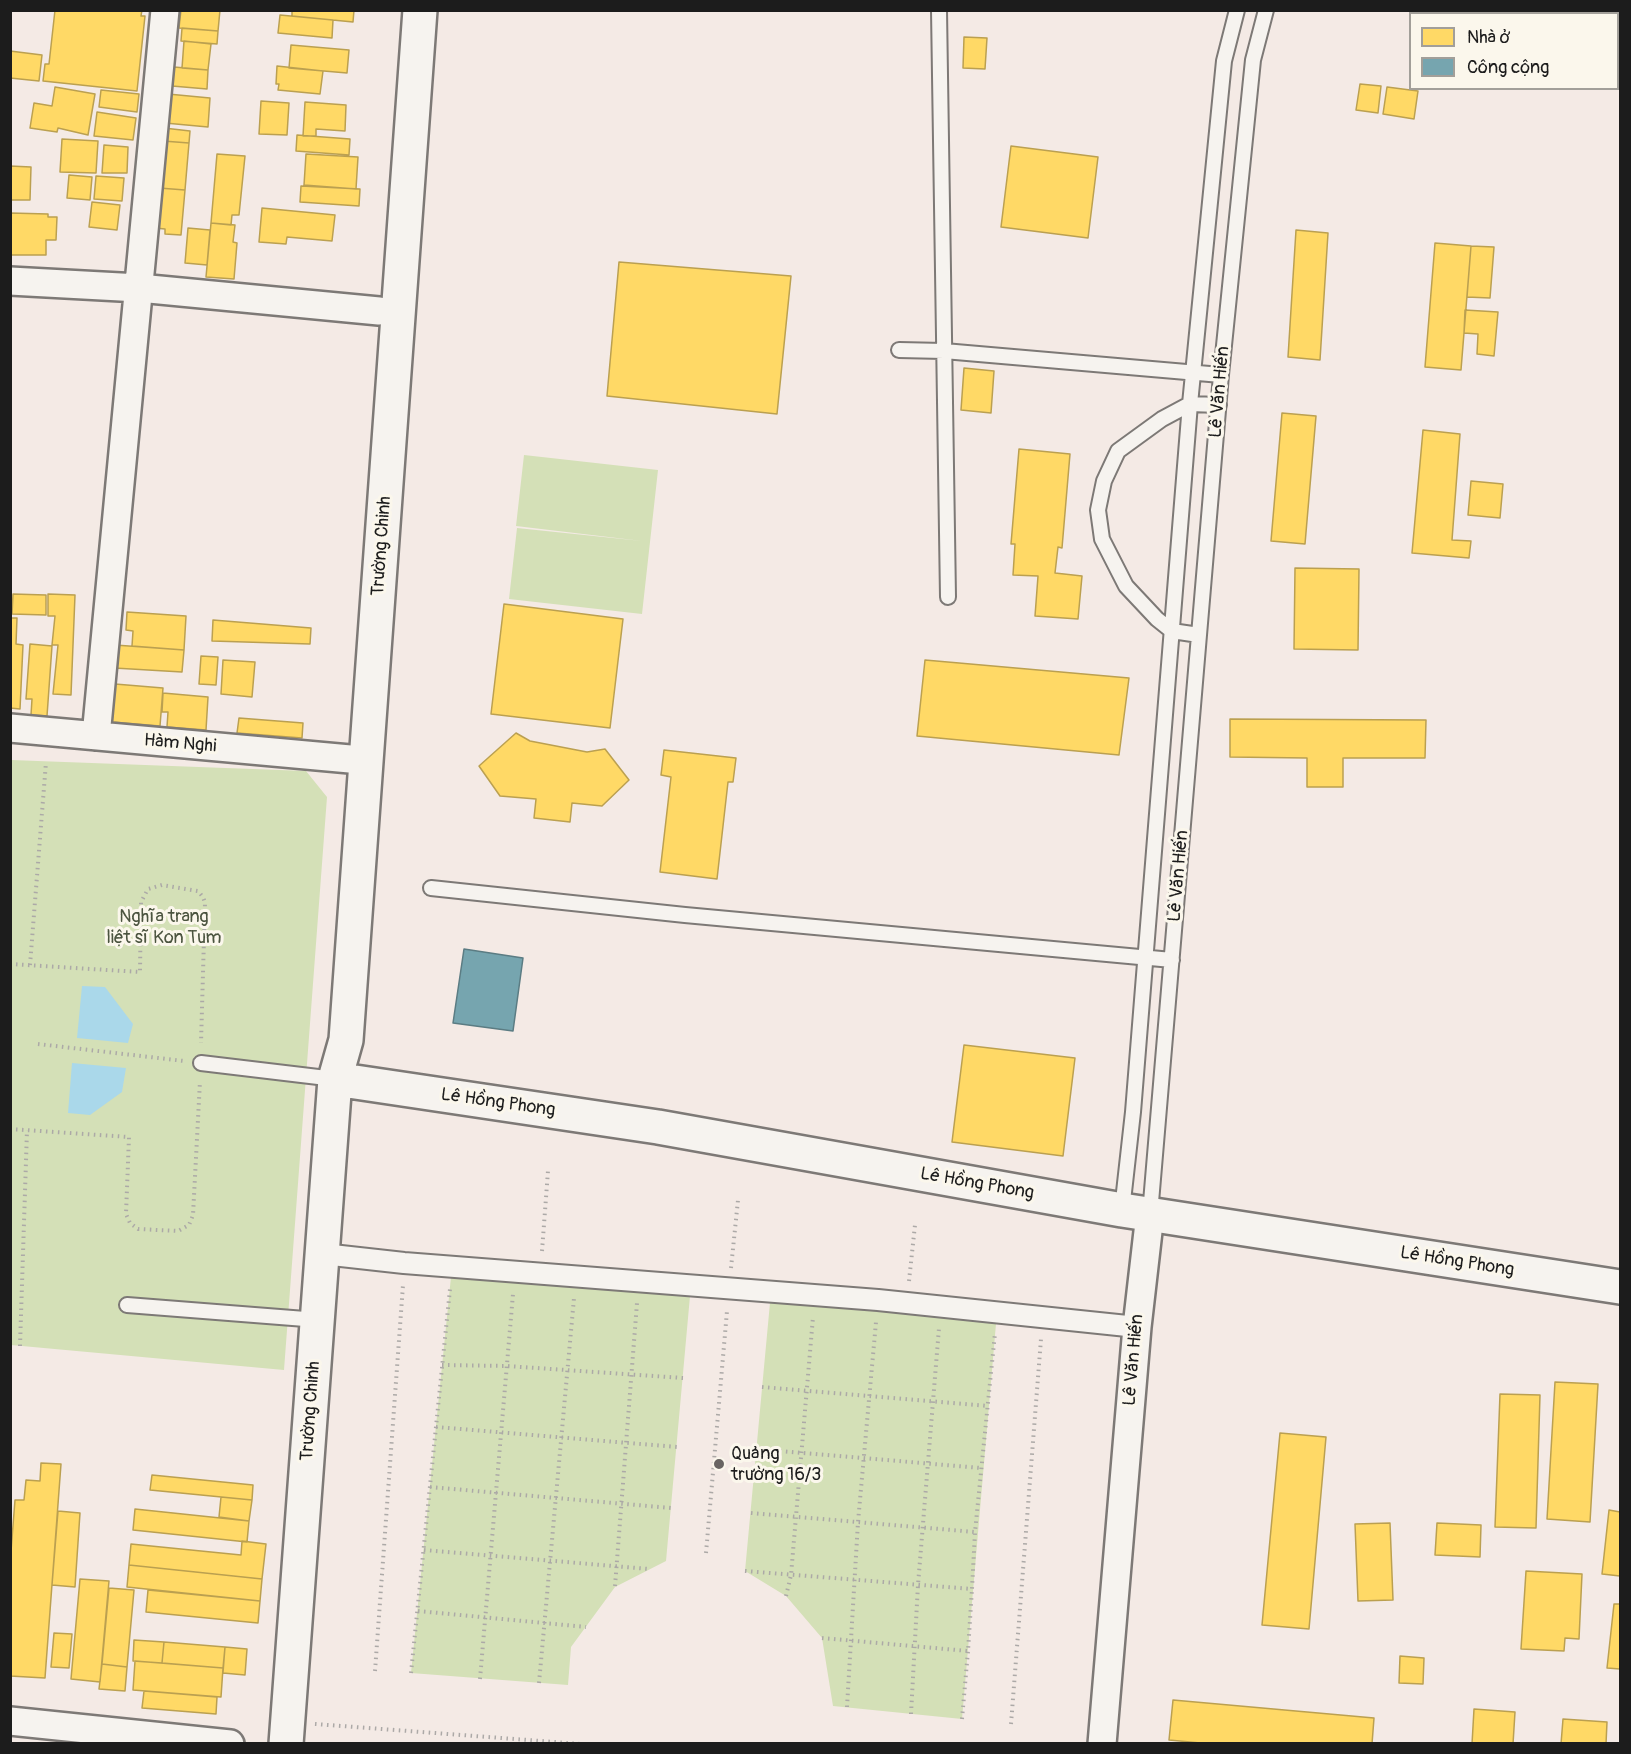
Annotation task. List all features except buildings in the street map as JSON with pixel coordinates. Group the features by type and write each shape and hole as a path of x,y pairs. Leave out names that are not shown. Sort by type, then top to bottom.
{"street":[{"path":"96,736 165,10"},
{"name":"Trường Chinh","path":"335,1079 326,1038 342,884 379,311 403,10"},
{"name":"Trường Chinh","path":"287,1733 335,1079 346,1040 420,10"},
{"path":"10,281 139,288 379,311"},
{"name":"Hàm Nghi","path":"10,728 350,759"},
{"name":"Lê Hồng Phong","path":"335,1079 658,1127 1136,1212 1620,1287"},
{"name":"Lê Văn Hiến","path":"1102,1743 1137,1327 1136,1212"},
{"path":"323,1254 452,1267 878,1300 1137,1327"},
{"path":"10,1721 230,1743"}],"lane":[{"path":"939,10 948,597"},
{"name":"Lê Văn Hiến","path":"1136,1212 1133,1112 1190,404 1224,60 1236,10"},
{"name":"Lê Văn Hiến","path":"1136,1212 1172,960 1221,375 1253,60 1266,10"},
{"path":"899,350 944,351 1221,375"},
{"path":"1199,635 1172,631 1157,619 1126,586 1102,539 1098,510 1104,481 1118,451 1162,419 1190,404 1219,405"},
{"path":"430,888 685,915 1172,960"},
{"path":"201,1063 335,1079"},
{"path":"127,1305 318,1320"}],"path":[{"path":"30,965 46,762"},
{"path":"10,964 140,972 141,902 148,889 162,885 198,891 205,903 194,1215 189,1225 178,1231 138,1229 130,1223 126,1214 129,1137 10,1129"},
{"path":"38,1044 201,1063"},
{"path":"20,1346 27,1130"},
{"path":"541,1273 548,1171"},
{"path":"706,1553 738,1200"},
{"path":"907,1303 915,1225"},
{"path":"375,1671 404,1263"},
{"path":"411,1674 452,1267"},
{"path":"480,1679 515,1271"},
{"path":"539,1683 576,1276"},
{"path":"615,1586 639,1281"},
{"path":"786,1596 791,1575 797,1517 814,1295"},
{"path":"847,1707 858,1522 878,1300"},
{"path":"911,1714 918,1585 941,1306"},
{"path":"962,1719 975,1532 997,1312"},
{"path":"1011,1724 1042,1317"},
{"path":"442,1365 507,1366 683,1378"},
{"path":"762,1387 988,1406"},
{"path":"436,1427 677,1447"},
{"path":"756,1449 981,1468"},
{"path":"430,1487 671,1508"},
{"path":"751,1513 975,1532"},
{"path":"424,1550 650,1569"},
{"path":"745,1571 972,1589"},
{"path":"418,1611 586,1626"},
{"path":"822,1638 968,1651"},
{"path":"287,1733 581,1743"}],"green space":[{"path":"524,455 658,470 642,614 509,599 517,528 642,541 516,526"},
{"name":"Nghĩa trang liệt sĩ Kon Tum","path":"11,760 306,771 327,797 284,1370 11,1345"},
{"path":"452,1267 691,1285 666,1561 615,1587 571,1647 568,1685 411,1673"},
{"path":"771,1292 997,1312 962,1719 833,1706 822,1638 786,1596 745,1571"}],"water":[{"path":"82,986 105,987 133,1024 128,1043 77,1038"},
{"path":"72,1063 126,1068 122,1092 90,1115 68,1113"}],"place":[{"name":"Quảng trường 16/3","path":"719,1464"}]}
